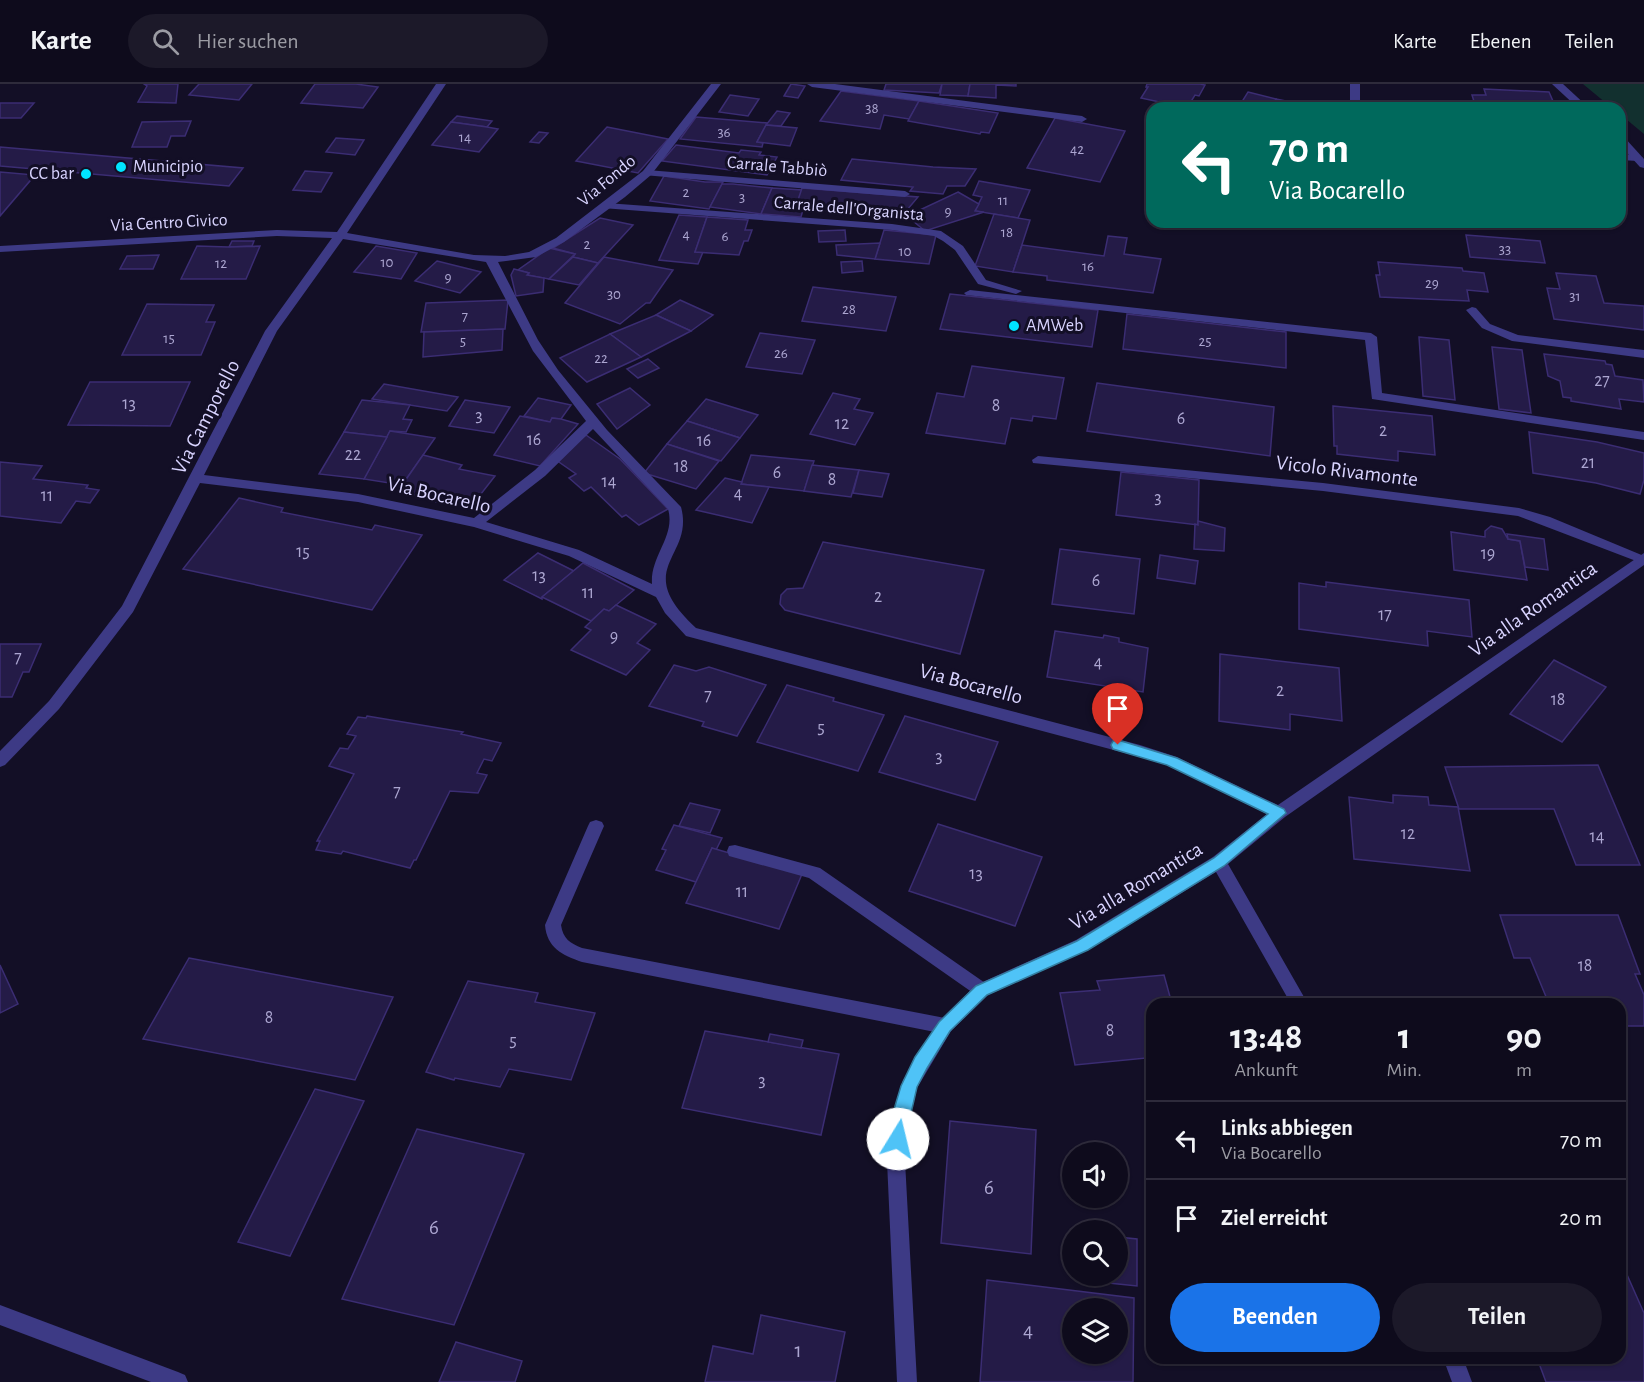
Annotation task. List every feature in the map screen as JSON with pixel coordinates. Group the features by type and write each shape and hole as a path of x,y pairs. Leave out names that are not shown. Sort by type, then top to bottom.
{"street":[{"name":"Via Camporello","path":"0,761 54,705 128,609 271,331 340,235 441,84"},
{"name":"Via Fondo","path":"340,235 425,251 490,259 532,255 560,240 647,173 716,84"},
{"path":"812,84 860,87 1082,119"},
{"path":"1355,84 1355,102"},
{"path":"1557,84 1577,102"},
{"path":"1626,145 1641,161"},
{"path":"1626,158 1641,161"},
{"name":"Carrale Tabbiò","path":"647,173 905,194"},
{"name":"Carrale dell'Organista","path":"606,206 892,227 937,233 959,248 982,282 1064,303"},
{"name":"Via Centro Civico","path":"0,249 278,233 340,235"},
{"path":"490,259 501,275 538,349 593,422 674,507 678,514 676,532 661,564 658,580 661,594"},
{"path":"970,293 1371,337 1376,396 1644,436"},
{"path":"1472,310 1486,326 1516,338 1644,354"},
{"path":"476,523 540,473 593,422"},
{"name":"Vicolo Rivamonte","path":"1038,460 1323,487 1519,512 1643,559"},
{"name":"Via Bocarello","path":"196,478 358,498 476,523 574,553 661,594 671,614 691,632 1140,751 1172,761 1279,813"},
{"name":"Via alla Romantica","path":"906,1382 896,1161 901,1116 909,1086 945,1026 982,990 1082,945 1219,862 1279,813 1643,559"},
{"path":"596,826 553,925 553,936 557,943 566,950 945,1026"},
{"path":"735,851 814,873 982,990"},
{"path":"1219,862 1297,998"},
{"path":"0,1315 178,1382"},
{"path":"1455,1364 1462,1382"}],"green space":[{"path":"1583,84 1644,84 1644,134 1626,119 1626,102 1605,102"}],"building":[{"path":"144,84 178,84 176,103 138,102 147,86"},
{"path":"199,84 252,84 239,100 189,95"},
{"path":"315,84 356,84 378,87 363,108 301,103"},
{"path":"791,84 805,86 798,98 784,96"},
{"path":"886,84 942,84 939,93 884,90"},
{"path":"942,84 970,84 968,96 940,95"},
{"path":"970,84 1016,84 1016,86 996,85 996,98 968,96"},
{"path":"1147,84 1205,85 1199,96 1195,95 1191,102 1159,102 1141,98 1148,87 1146,87"},
{"path":"1484,89 1549,92 1553,102 1474,102 1472,95 1486,95"},
{"path":"841,91 919,101 909,119 884,115 880,129 820,121"},
{"path":"1248,92 1276,99 1274,102 1242,102"},
{"path":"730,95 759,99 748,116 719,112"},
{"path":"1276,99 1291,102 1274,102"},
{"path":"919,101 998,113 989,133 981,132 980,134 908,121"},
{"path":"0,103 34,103 21,118 0,118"},
{"path":"777,111 790,113 781,126 766,125"},
{"path":"457,116 492,121 487,127 451,122"},
{"path":"696,117 767,123 757,142 763,143 762,147 680,139"},
{"path":"1055,118 1125,131 1100,182 1027,168"},
{"path":"191,121 185,136 171,136 167,147 132,147 142,122"},
{"path":"451,122 498,129 479,152 432,145"},
{"path":"766,125 797,128 790,146 757,142"},
{"path":"607,127 668,139 638,173 576,161"},
{"path":"539,132 548,133 539,143 530,142"},
{"path":"336,138 364,140 355,155 326,152"},
{"path":"676,145 739,153 741,150 761,152 759,155 777,157 767,175 662,161"},
{"name":"Municipio","path":"0,147 243,168 229,186 0,166"},
{"path":"852,159 976,169 965,186 947,186 943,194 910,191 913,187 841,180"},
{"path":"305,171 332,173 321,192 293,190"},
{"path":"0,172 35,175 0,216"},
{"path":"664,176 705,182 723,182 709,209 650,201"},
{"path":"979,181 1030,190 1018,218 975,211 982,197 973,195"},
{"path":"722,184 772,188 761,214 710,207"},
{"path":"772,188 802,190 795,209 803,210 801,217 761,214"},
{"path":"802,188 918,197 902,216 795,209"},
{"path":"958,192 979,204 975,211 984,212 925,231 907,216"},
{"path":"994,214 1030,220 1013,272 975,266"},
{"path":"679,215 707,217 695,252 703,252 698,264 659,260"},
{"path":"707,217 748,220 745,230 752,230 748,241 744,241 739,255 695,252"},
{"path":"600,218 633,225 598,263 573,257 575,254 553,248"},
{"path":"845,230 846,241 819,242 818,231"},
{"path":"884,230 936,235 929,264 875,259"},
{"path":"1466,235 1540,241 1545,263 1470,257"},
{"path":"1108,236 1127,238 1124,254 1161,259 1153,293 1047,280 1047,276 1013,272 1022,245 1104,256"},
{"path":"232,241 254,241 252,246 229,247"},
{"path":"880,243 875,259 837,255 836,245"},
{"path":"197,246 260,246 246,279 181,279"},
{"path":"376,246 417,253 401,279 354,272"},
{"path":"549,248 575,254 549,279 527,275 529,273 518,270"},
{"path":"159,255 153,269 120,269 127,256"},
{"path":"573,257 598,263 579,285 549,279"},
{"path":"604,257 673,270 650,303 646,303 620,324 565,303"},
{"path":"437,261 481,272 460,293 415,281"},
{"path":"862,261 863,271 842,273 841,262"},
{"path":"1378,262 1462,268 1463,271 1484,273 1488,292 1467,290 1469,301 1380,297 1376,275 1380,275"},
{"path":"514,269 529,273 527,275 544,278 543,292 516,296 511,275"},
{"path":"1556,273 1596,276 1604,303 1644,306 1644,330 1554,319 1547,288 1560,289"},
{"path":"813,287 896,297 886,331 802,321"},
{"path":"950,294 1098,310 1092,347 940,329"},
{"path":"508,300 505,329 421,332 426,303"},
{"path":"680,300 713,315 691,331 656,315"},
{"path":"147,304 214,305 206,322 215,322 201,355 122,355"},
{"path":"1127,314 1286,332 1286,368 1123,349"},
{"path":"656,315 691,331 641,357 610,334"},
{"path":"503,329 502,350 423,357 424,332"},
{"path":"760,333 815,340 802,374 746,367"},
{"path":"610,334 641,357 587,382 560,358"},
{"path":"1419,337 1449,340 1455,400 1423,396"},
{"path":"1492,347 1522,350 1531,413 1499,409"},
{"path":"1544,354 1605,361 1606,364 1612,365 1615,376 1643,380 1644,402 1619,399 1621,409 1571,401 1571,398 1563,397 1560,381 1548,376"},
{"path":"648,359 659,368 638,378 627,369"},
{"path":"972,366 1064,378 1056,419 1033,416 1032,421 1011,418 1005,444 926,433 937,393 964,397"},
{"path":"90,382 190,382 170,426 68,425"},
{"path":"1097,383 1274,407 1270,456 1087,431"},
{"path":"384,384 458,397 447,411 372,399"},
{"path":"630,388 650,405 617,429 597,404"},
{"path":"833,393 860,399 854,409 873,413 855,445 810,434"},
{"path":"538,398 571,405 561,419 552,418 550,422 524,416"},
{"path":"706,399 758,415 740,438 687,421"},
{"path":"362,400 410,405 403,419 412,420 406,432 390,431 387,437 344,432"},
{"path":"465,400 510,407 494,433 449,426"},
{"path":"1333,406 1432,416 1435,455 1398,451 1398,461 1337,454 1337,446 1334,446"},
{"path":"520,416 550,422 552,418 561,419 578,424 540,466 494,455"},
{"path":"687,421 740,438 721,461 667,444"},
{"path":"390,431 435,438 402,485 364,479"},
{"path":"344,432 387,437 364,479 319,474"},
{"path":"1529,432 1597,442 1644,453 1644,480 1640,494 1596,483 1533,473"},
{"path":"586,435 620,459 668,509 639,525 626,515 622,517 591,487 584,491 569,478 576,474 556,460"},
{"path":"667,444 719,461 696,489 644,473"},
{"path":"423,455 462,465 459,469 495,476 470,508 436,502 437,500 398,491"},
{"path":"751,455 814,461 804,491 741,484"},
{"path":"0,462 42,466 33,479 88,485 86,488 99,490 90,503 76,501 61,523 0,516"},
{"path":"812,465 859,470 851,497 804,491"},
{"path":"859,470 889,474 882,497 853,493"},
{"path":"1121,472 1199,480 1198,525 1116,515"},
{"path":"725,478 742,482 741,484 769,487 752,523 696,510"},
{"path":"239,498 283,508 281,512 372,530 375,525 422,535 372,610 183,569"},
{"path":"1198,521 1225,528 1224,551 1194,549 1195,524 1198,525"},
{"path":"1491,526 1502,529 1508,539 1520,541 1527,580 1454,570 1451,532 1485,537 1485,531"},
{"path":"1507,534 1544,539 1548,570 1525,567 1520,541 1508,539"},
{"path":"823,542 984,570 960,654 785,610 780,604 781,595 787,589 803,588"},
{"path":"1060,549 1140,559 1134,614 1052,604"},
{"path":"538,553 574,571 542,599 504,580"},
{"path":"1160,555 1198,561 1195,584 1157,578"},
{"path":"583,563 634,590 609,611 604,609 591,621 542,597"},
{"path":"1326,582 1469,600 1472,637 1427,631 1428,646 1299,629 1299,583 1326,587"},
{"path":"616,605 656,624 637,643 650,650 626,675 571,650 591,630 585,627 604,609 609,611"},
{"path":"1055,631 1103,638 1104,635 1119,638 1119,642 1148,648 1143,692 1047,677"},
{"path":"0,644 41,644 29,672 23,672 12,697 0,697"},
{"path":"1220,654 1339,668 1342,721 1290,714 1290,730 1219,721"},
{"path":"1554,660 1606,687 1562,742 1510,714"},
{"path":"674,665 696,671 709,667 766,685 737,736 702,726 704,722 649,706"},
{"path":"787,685 884,715 858,771 757,742"},
{"path":"367,716 463,732 461,734 501,743 492,761 484,759 477,773 487,775 478,793 450,791 410,868 343,851 341,854 316,850 320,841 317,841 354,774 329,766 340,748 348,749 356,736 347,734 358,717 366,718"},
{"path":"905,716 998,742 975,800 879,772"},
{"path":"1598,765 1640,865 1576,865 1554,809 1459,809 1445,767"},
{"path":"1393,795 1428,797 1429,805 1458,807 1470,871 1354,859 1349,797 1393,803"},
{"path":"690,803 720,810 710,833 679,826"},
{"path":"938,824 1042,857 1015,926 909,891"},
{"path":"674,825 722,838 716,850 712,848 696,882 656,870 666,850 662,849"},
{"path":"712,848 802,874 779,929 686,903"},
{"path":"1500,915 1618,915 1640,974 1635,974 1644,995 1644,1026 1626,1026 1626,998 1547,998 1530,958 1514,958"},
{"path":"189,958 393,997 355,1080 143,1039"},
{"path":"0,965 18,1004 0,1013"},
{"path":"1164,975 1170,998 1146,998 1146,1058 1075,1065 1060,993 1100,990 1097,981"},
{"path":"468,981 538,993 535,1002 595,1013 571,1080 509,1069 500,1087 455,1078 454,1080 426,1072"},
{"path":"705,1031 839,1054 821,1135 682,1108"},
{"path":"770,1034 803,1040 801,1048 768,1042"},
{"path":"315,1089 364,1101 290,1256 238,1242"},
{"path":"950,1121 1036,1130 1031,1254 941,1243"},
{"path":"417,1129 524,1154 454,1325 342,1299"},
{"path":"1128,1238 1137,1239 1137,1286 1128,1285"},
{"path":"1626,1272 1644,1313 1644,1382 1546,1382 1539,1364 1626,1364"},
{"path":"987,1280 1134,1298 1133,1382 980,1382"},
{"path":"761,1315 845,1332 835,1382 705,1382 713,1346 753,1354"},
{"path":"456,1342 522,1361 515,1382 439,1382"}],"place":[{"name":"Municipio","path":"121,167"},
{"name":"CC bar","path":"86,174"},
{"name":"AMWeb","path":"1014,326"}],"route":[{"path":"898,1139 909,1086 921,1062 945,1026 982,990 1082,945 1219,862 1279,813 1172,761 1118,745"}]}
